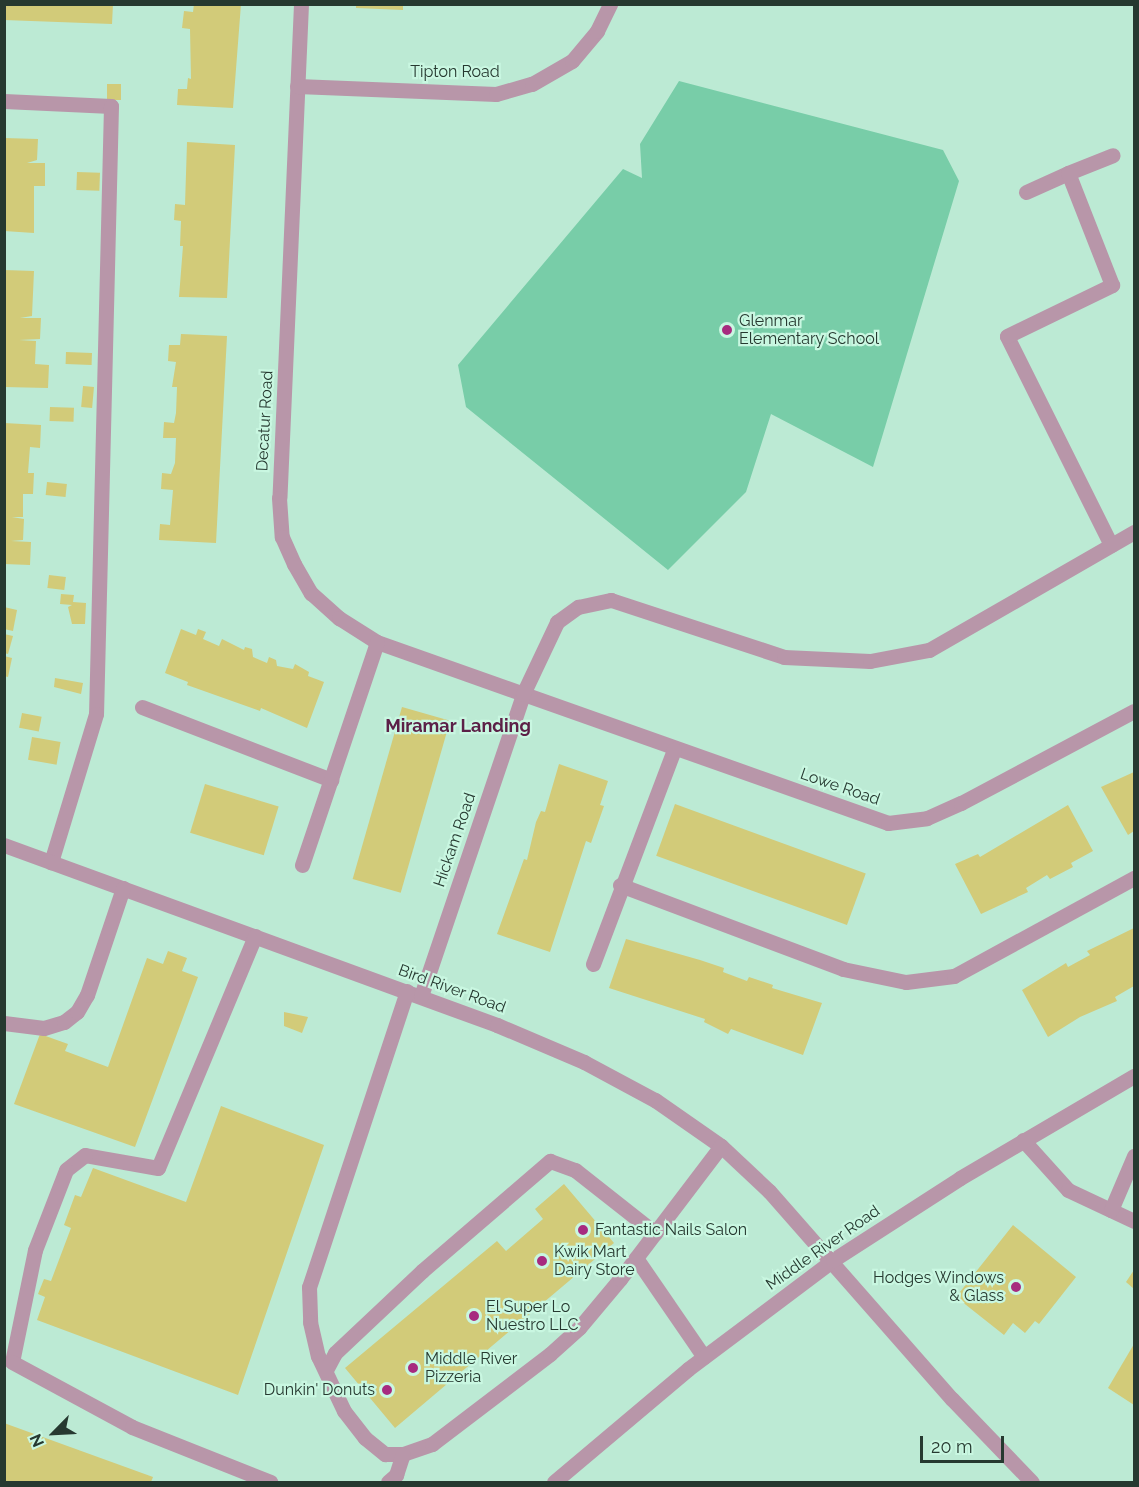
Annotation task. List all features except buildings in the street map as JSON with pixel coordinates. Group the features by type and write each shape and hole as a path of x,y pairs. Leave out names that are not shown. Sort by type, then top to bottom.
{"street":[{"name":"Decatur Road","path":"301,4 279,498 282,537 310,592 339,618 377,642 524,694"},
{"name":"Tipton Road","path":"297,86 496,94 532,84 572,61 585,48 610,4"},
{"path":"4,101 111,106 96,714 51,862"},
{"path":"1026,192 1113,155"},
{"path":"1068,173 1112,285 1007,336 1111,545"},
{"name":"Hickam Road","path":"403,1454 385,1454 365,1438 344,1411 326,1370 310,1322 309,1287 524,694 557,622 578,607 611,600 783,657 870,661 929,650 1134,532"},
{"path":"302,865 377,642"},
{"name":"Lowe Road","path":"524,694 674,750 888,823 927,818 961,803 1134,711"},
{"path":"142,707 331,780"},
{"path":"593,964 620,885 674,750"},
{"name":"Bird River Road","path":"4,846 414,994 584,1062 655,1100 721,1146 770,1191 833,1260 952,1400 1032,1482"},
{"path":"620,885 843,969 906,982 954,976 1134,878"},
{"path":"4,1023 44,1028 64,1022 77,1012 87,995 123,888"},
{"path":"255,936 158,1167 85,1155 66,1170 35,1250 12,1362 132,1427 270,1482"},
{"name":"Middle River Road","path":"554,1482 704,1357 833,1260 1023,1140 1134,1076"},
{"path":"1023,1140 1068,1190 1134,1221"},
{"path":"388,1482 396,1475 403,1454 432,1444 464,1422 579,1328 636,1258 721,1146"},
{"path":"1111,1210 1134,1156"},
{"path":"326,1370 335,1353 404,1287 550,1161 575,1170 655,1233"},
{"path":"636,1258 704,1357"}],"green space":[{"path":"679,81 943,150 959,181 873,467 771,414 746,492 668,570 466,407 458,365 623,169 642,178 640,144"}],"place":[{"name":"Glenmar Elementary School","path":"727,330"},
{"name":"Fantastic Nails Salon","path":"583,1230"},
{"name":"Kwik Mart Dairy Store","path":"542,1261"},
{"name":"Hodges Windows & Glass","path":"1016,1287"},
{"name":"El Super Lo Nuestro LLC","path":"474,1316"},
{"name":"Middle River Pizzeria","path":"413,1368"},
{"name":"Dunkin' Donuts","path":"387,1390"}],"district":[{"name":"Miramar Landing","path":"458,726"}]}
